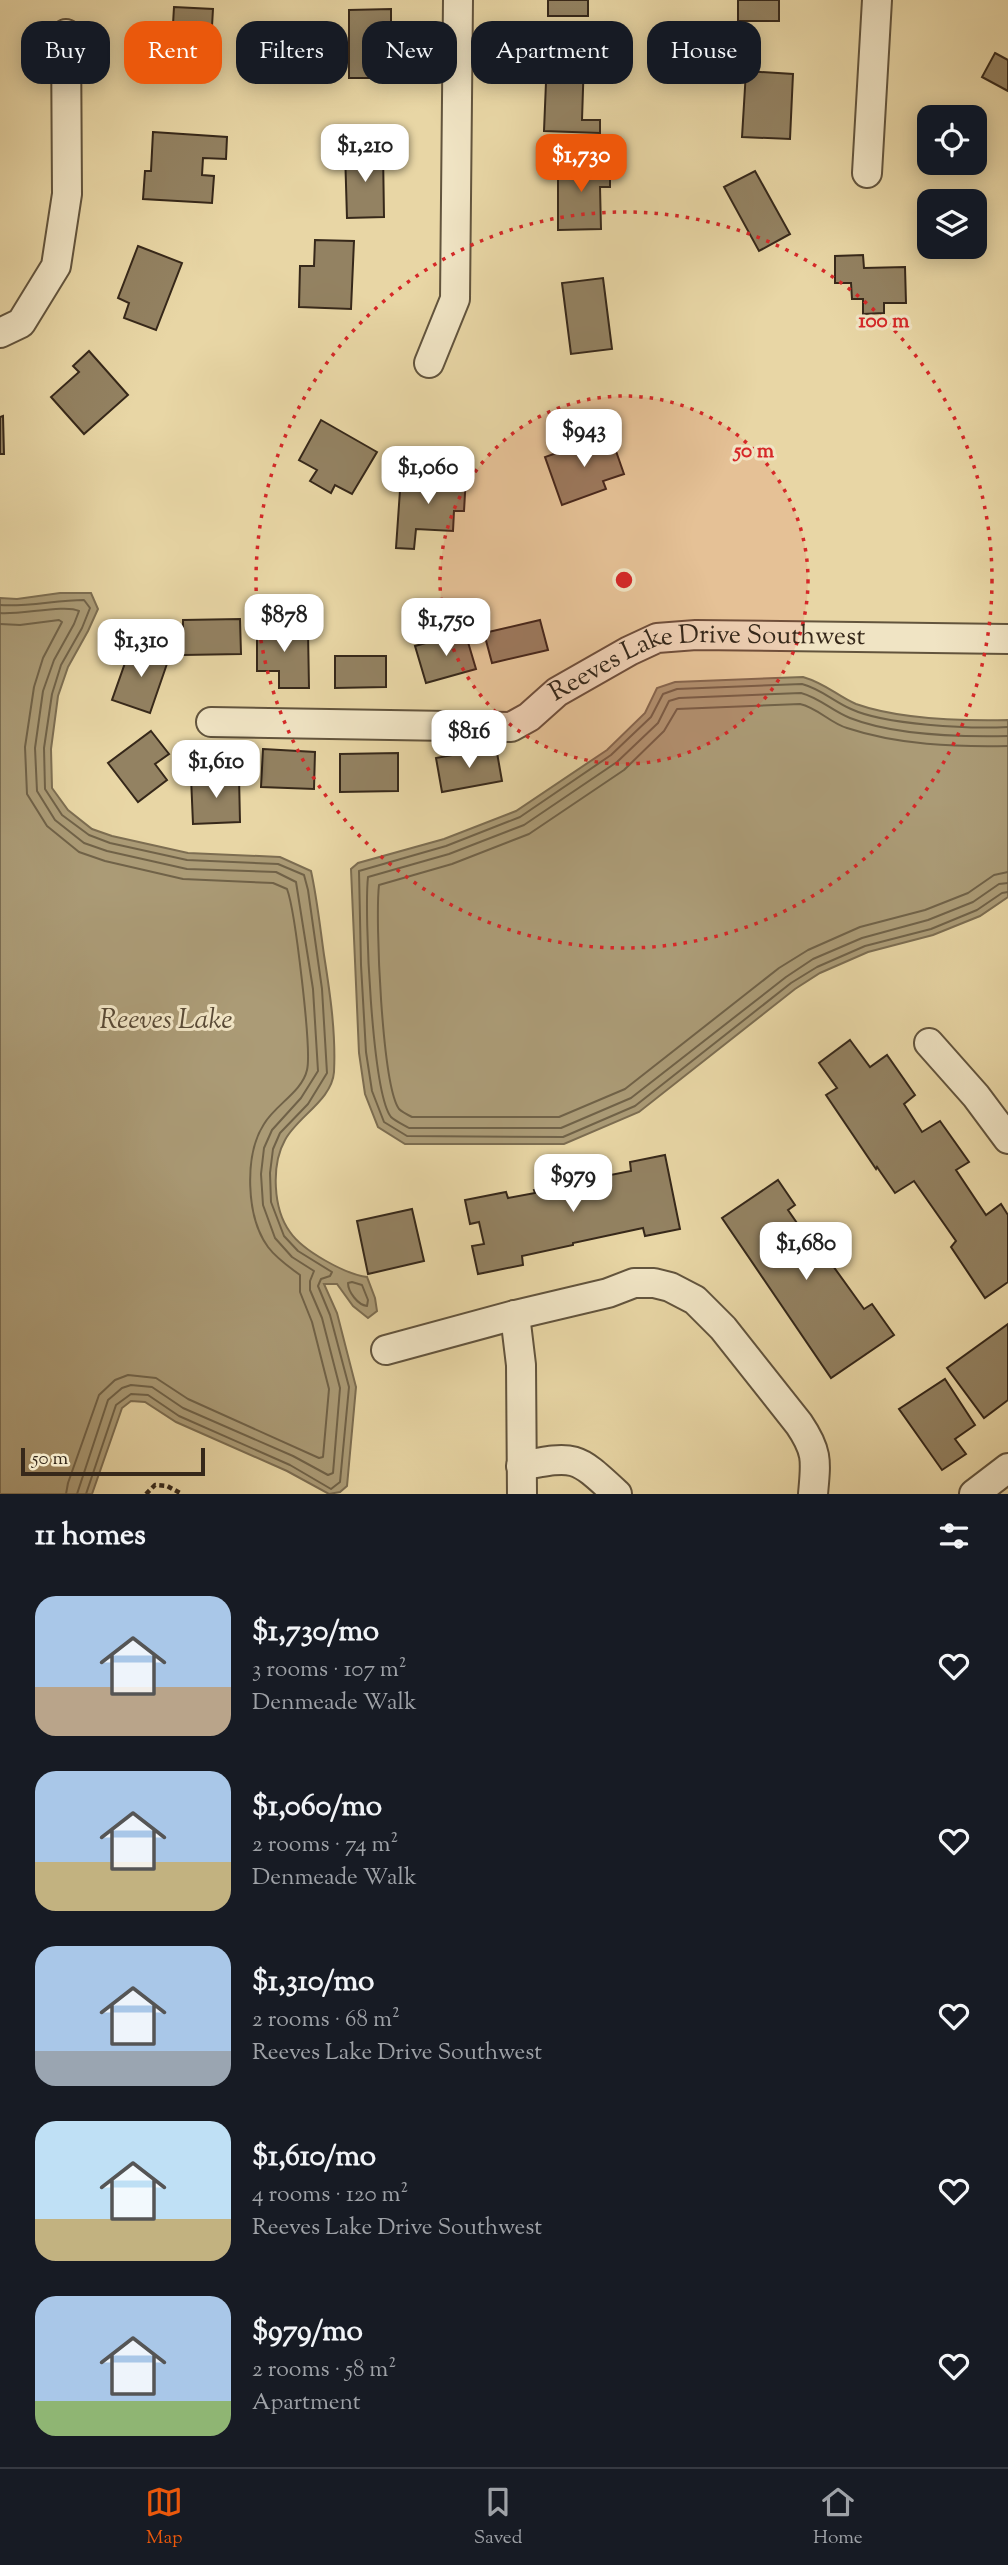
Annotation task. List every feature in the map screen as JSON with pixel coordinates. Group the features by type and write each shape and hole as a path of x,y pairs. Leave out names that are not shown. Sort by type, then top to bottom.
{"street":[{"path":"429,363 456,299 458,0"},
{"path":"867,173 877,0"},
{"path":"0,333 21,323 56,266 67,194 66,84"},
{"name":"Reeves Lake Drive Southwest","path":"211,722 511,727 530,717 558,692 657,638 696,635 1008,639"},
{"path":"929,1043 976,1096 1008,1139"},
{"path":"386,1350 608,1293 634,1283 654,1283 670,1287 695,1300 723,1328 799,1423 816,1456 813,1494"},
{"path":"515,1315 521,1365 522,1494"},
{"path":"521,1466 556,1459 574,1460 589,1468 617,1494"},
{"path":"974,1494 1008,1468"}],"path":[{"path":"146,1494 155,1485 167,1486 182,1494"}],"water":[{"name":"Reeves Lake","path":"60,593 91,593 98,609 68,667 58,696 51,749 52,788 68,810 92,829 112,836 188,853 280,857 311,871 330,998 334,1072 332,1082 321,1100 285,1140 277,1162 276,1187 284,1222 296,1239 325,1260 367,1277 375,1298 377,1311 368,1318 353,1306 337,1284 324,1284 337,1313 356,1387 347,1486 340,1492 329,1494 287,1471 176,1422 145,1402 131,1401 122,1408 92,1494 0,1494 0,598 17,599"},
{"path":"803,677 856,704 892,713 951,720 1008,720 1008,897 980,916 933,935 868,952 820,973 795,989 639,1112 564,1144 405,1144 378,1127 365,1094 359,1053 351,869 358,863 444,839 516,811 607,750 645,713 657,688 675,682"}],"building":[{"path":"548,0 588,0 588,16 548,16"},
{"path":"738,0 779,0 779,21 738,21"},
{"path":"174,7 213,9 212,21 173,21"},
{"path":"391,9 391,21 362,21 362,78 349,78 349,10"},
{"path":"995,53 1008,60 1008,91 982,77"},
{"path":"761,72 793,74 790,139 742,137 745,84 761,84"},
{"path":"546,84 583,84 582,120 600,120 600,133 544,131"},
{"path":"153,132 227,137 226,159 203,158 202,175 214,176 212,203 143,199 145,171 151,171"},
{"path":"345,151 383,151 384,217 347,218"},
{"path":"610,161 610,187 600,187 601,229 558,230 558,162"},
{"path":"755,171 790,234 759,251 724,187"},
{"path":"315,240 354,241 351,309 299,307 300,266 314,266"},
{"path":"138,246 182,263 156,330 124,318 129,303 118,298"},
{"path":"863,255 864,268 905,267 906,303 884,303 884,313 863,314 863,299 852,299 851,283 835,283 835,256"},
{"path":"603,278 612,349 571,354 562,283"},
{"path":"89,351 128,395 84,434 51,397 79,372 73,366"},
{"path":"3,416 4,454 0,454 0,417"},
{"path":"321,420 377,452 352,494 335,485 331,493 310,481 317,470 299,460"},
{"path":"610,434 624,474 603,481 606,489 562,505 545,457"},
{"path":"437,475 466,476 464,511 454,511 453,531 416,529 414,549 396,548 401,476 436,478"},
{"path":"240,619 241,654 183,655 183,620"},
{"path":"540,620 548,650 492,663 484,633"},
{"path":"257,622 290,622 290,632 308,631 309,688 279,688 279,671 257,671"},
{"path":"465,632 476,669 426,683 415,646"},
{"path":"131,646 169,658 150,713 112,700"},
{"path":"335,656 386,656 386,687 335,688"},
{"path":"151,731 169,754 155,764 167,780 138,802 108,763"},
{"path":"496,747 502,781 442,792 436,758"},
{"path":"263,749 315,752 314,789 261,787"},
{"path":"398,753 398,791 340,792 340,754"},
{"path":"239,776 240,822 193,824 191,777"},
{"path":"850,1040 870,1067 887,1055 915,1095 904,1104 922,1132 940,1121 969,1162 956,1170 986,1215 1001,1204 1008,1215 1008,1282 985,1298 951,1247 956,1241 914,1181 895,1193 826,1095 837,1088 819,1063"},
{"path":"665,1155 680,1229 645,1236 643,1228 573,1243 522,1256 523,1265 478,1274 472,1246 484,1244 479,1222 470,1224 465,1200 506,1192 508,1198 535,1193 534,1190 631,1171 630,1162"},
{"path":"778,1180 795,1205 788,1210 806,1236 810,1234 864,1309 872,1304 894,1335 831,1378 722,1218"},
{"path":"412,1209 424,1261 368,1274 357,1221"},
{"path":"1008,1324 1008,1400 984,1418 947,1368"},
{"path":"945,1379 975,1425 955,1439 966,1454 942,1470 899,1409"}]}
